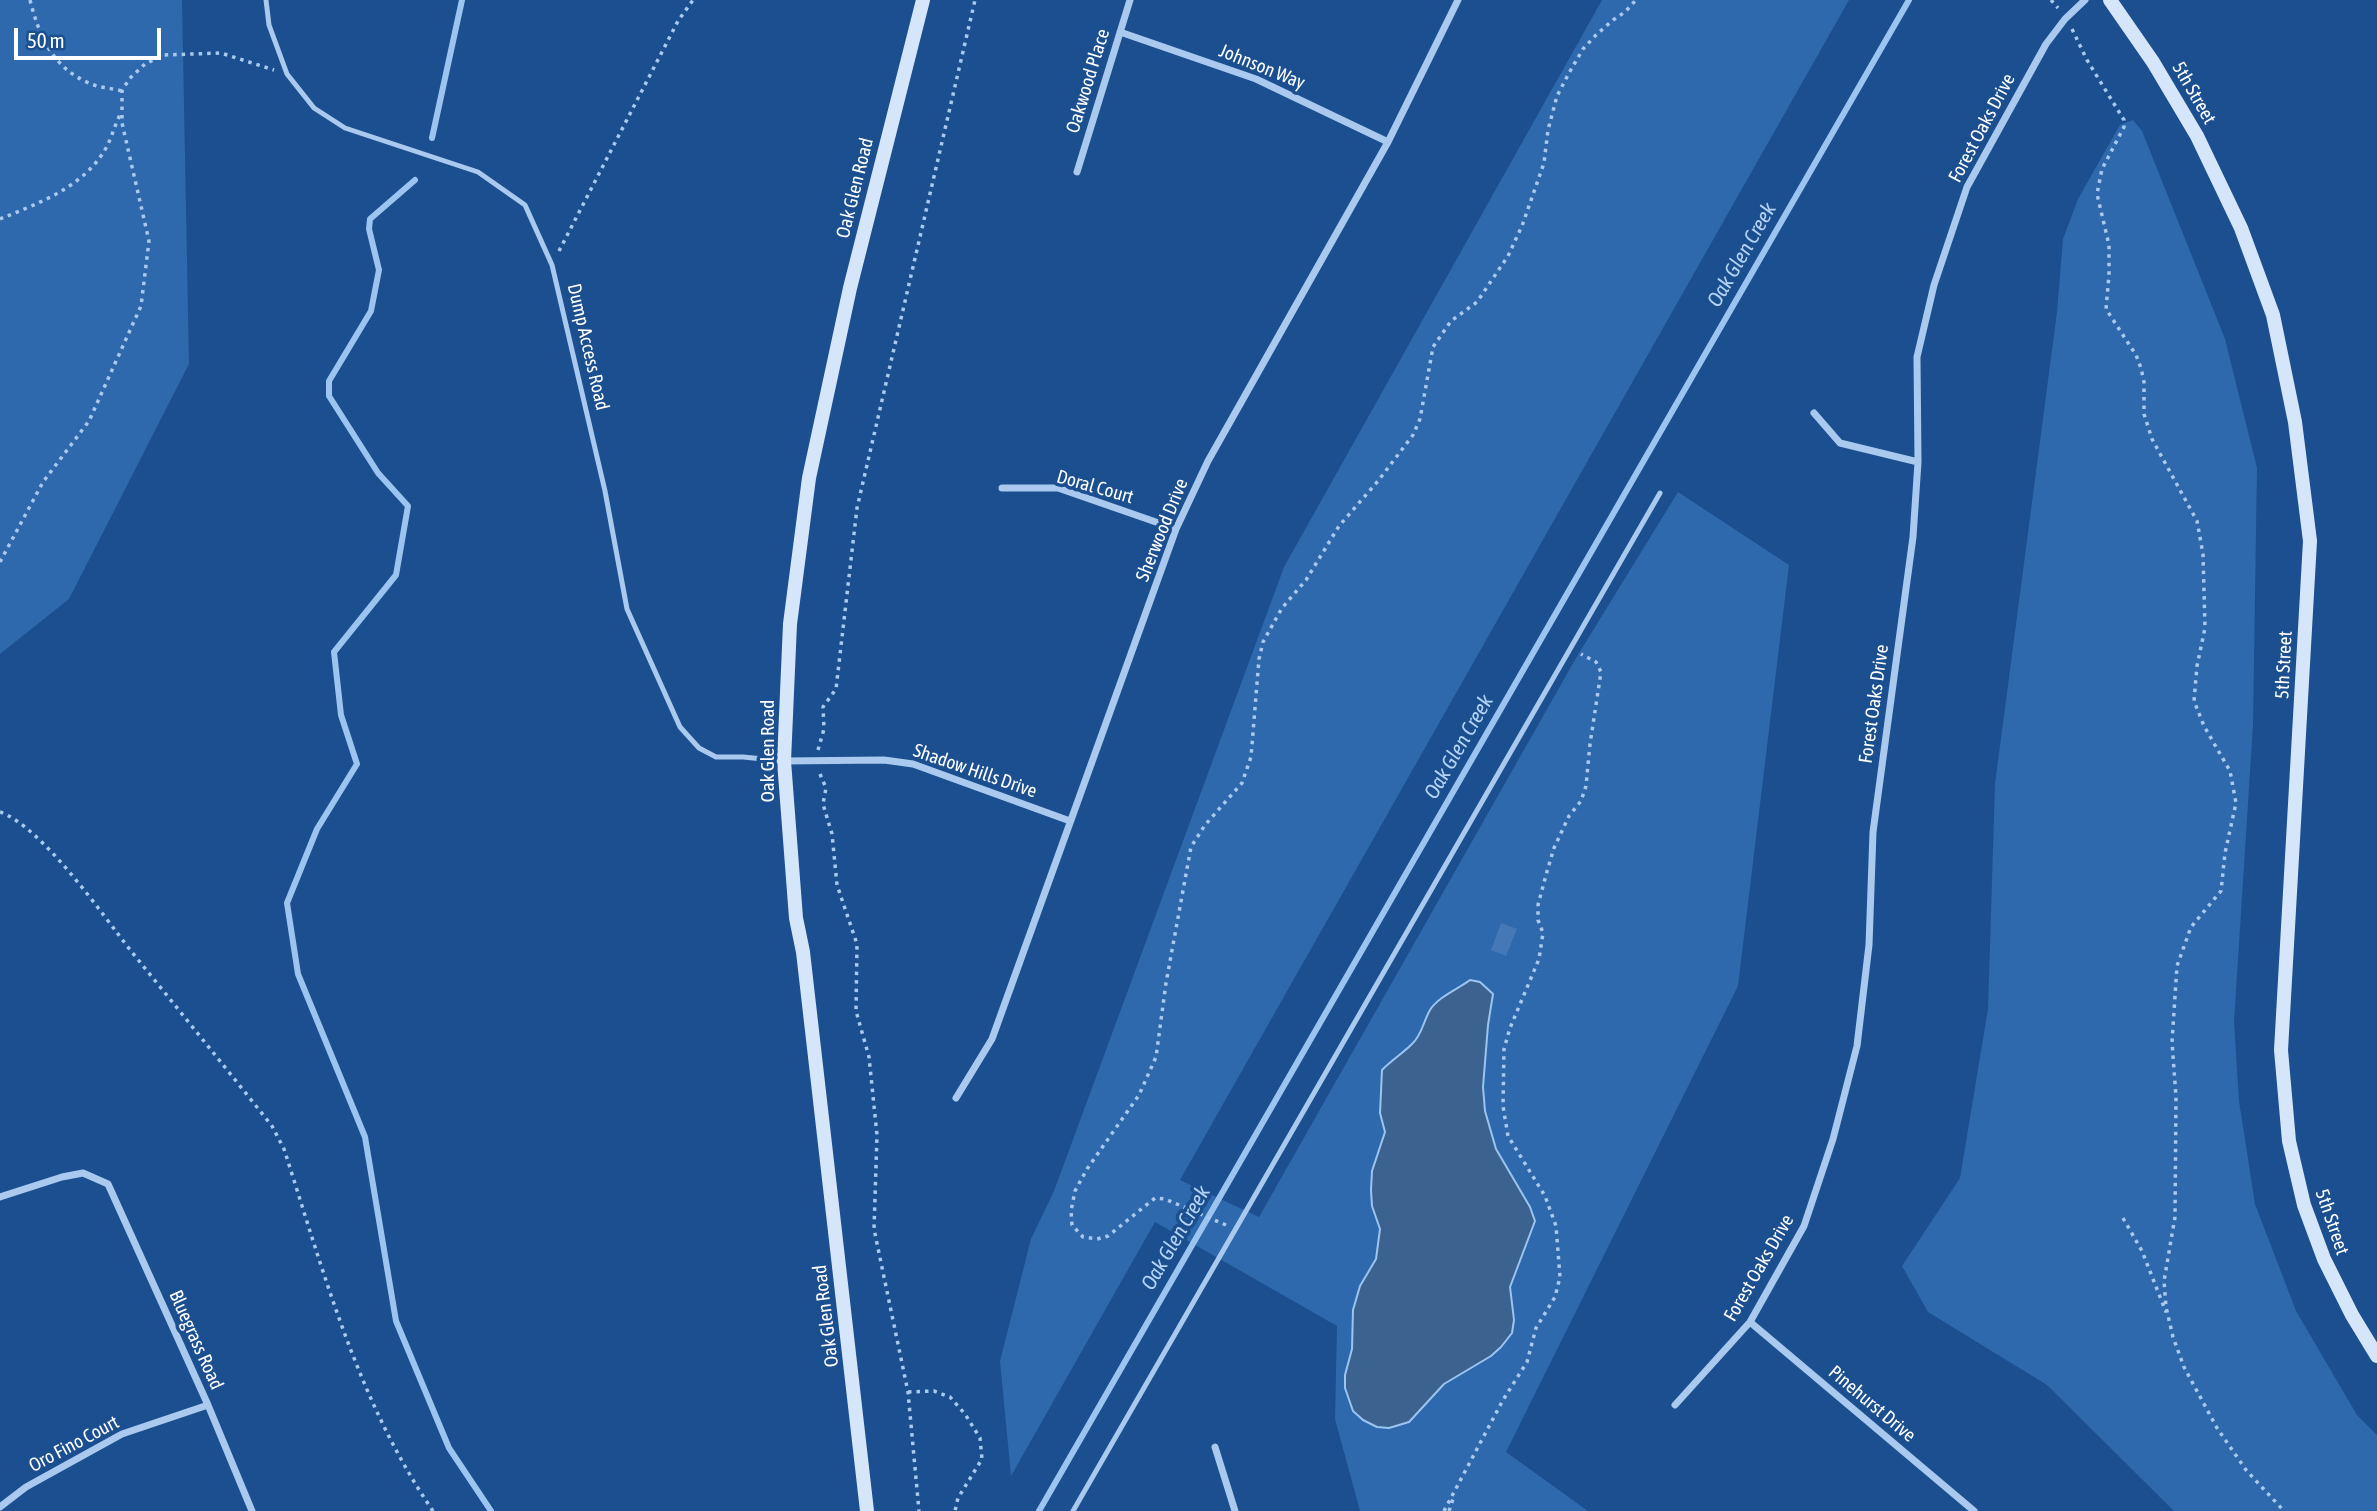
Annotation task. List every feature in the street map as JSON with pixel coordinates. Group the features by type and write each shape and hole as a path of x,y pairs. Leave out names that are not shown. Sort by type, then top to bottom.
{"main road":[{"name":"Oak Glen Road","path":"867,1511 803,952 796,918 784,761 790,624 809,478 850,288 923,0"},
{"name":"5th Street","path":"2110,0 2153,61 2197,136 2241,228 2273,315 2295,422 2310,541 2281,1049 2289,1141 2304,1205 2323,1259 2377,1356"}],"street":[{"name":"Oakwood Place","path":"1077,172 1130,0"},
{"name":"Sherwood Drive","path":"956,1098 992,1039 1176,529 1209,461 1388,142 1458,0"},
{"name":"Forest Oaks Drive","path":"1675,1405 1750,1322 1804,1226 1833,1139 1857,1046 1869,945 1873,832 1913,537 1918,462 1917,357 1934,285 1967,187 2031,68 2065,19 2085,0"},
{"name":"Johnson Way","path":"1120,32 1256,79 1388,142"},
{"path":"1814,413 1840,443 1918,462"},
{"name":"Doral Court","path":"1002,488 1058,488 1176,529"},
{"name":"Shadow Hills Drive","path":"784,761 884,760 914,764 1070,821"},
{"name":"Bluegrass Road","path":"0,1197 83,1173 108,1184 208,1405 252,1511"},
{"name":"Pinehurst Drive","path":"1750,1322 1974,1511"},
{"name":"Oro Fino Court","path":"0,1507 26,1487 122,1434 208,1405"},
{"path":"1214,1447 1235,1511"}],"lane":[{"name":"Dump Access Road","path":"266,0 269,25 287,74 314,108 345,128 478,172 524,205 552,265 605,491 627,609 680,727 699,748 716,757 784,761"},
{"path":"1073,1511 1660,493"}],"path":[{"path":"30,0 37,31 63,69 91,84 122,91"},
{"path":"552,265 678,21 693,0"},
{"path":"919,1511 908,1392 874,1229 877,1135 869,1057 856,1010 858,944 836,885 832,834 822,804 826,789 816,761 824,729 823,707 836,689 857,508 975,0"},
{"path":"1237,1230 1165,1199 1155,1198 1149,1200 1120,1228 1097,1239 1083,1237 1074,1229 1071,1220 1075,1191 1087,1169 1139,1095 1156,1057 1166,983 1191,847 1205,825 1242,783 1251,757 1259,659 1263,642 1282,608 1306,580 1339,526 1413,435 1420,419 1433,347 1451,321 1477,302 1508,256 1522,226 1544,163 1548,130 1557,96 1569,72 1583,49 1596,35 1636,0"},
{"path":"2065,19 2124,120 2124,127 2102,169 2097,194 2109,245 2106,309 2136,355 2144,382 2144,414 2152,439 2197,521 2203,554 2205,628 2197,666 2194,701 2204,726 2230,771 2236,803 2225,853 2221,891 2191,927 2177,966 2172,1042 2176,1097 2175,1217 2164,1281 2170,1324"},
{"path":"0,562 43,482 89,421 141,306 149,241 122,122 122,91 129,79 145,64 164,55 221,53 287,74"},
{"path":"0,219 57,195 91,169 106,147 122,111"},
{"path":"1447,1511 1460,1477 1527,1362 1536,1328 1555,1297 1560,1277 1556,1226 1545,1196 1508,1136 1503,1106 1504,1049 1539,958 1543,933 1538,920 1538,905 1543,885 1554,848 1569,817 1581,801 1586,786 1601,672 1596,662 1570,648"},
{"path":"0,812 7,814 37,837 73,878 272,1126 284,1149 343,1333 380,1419 433,1511"},
{"path":"2123,1219 2142,1251 2183,1367 2217,1428 2246,1470 2284,1511"},
{"path":"908,1392 934,1391 950,1397 980,1438 982,1459 958,1498 955,1511"}],"shaded area":[{"path":"0,0 182,0 189,364 69,599 0,654"},
{"path":"1602,0 1849,0 1180,1180 1259,1217 1576,658 1678,492 1789,565 1738,986 1506,1452 1588,1511 1360,1511 1335,1419 1337,1326 1155,1222 1011,1476 1000,1361 1031,1239 1054,1191 1284,567"},
{"path":"2133,120 2142,131 2225,339 2257,468 2253,725 2234,1022 2239,1101 2255,1204 2296,1311 2357,1415 2377,1435 2377,1511 2174,1511 2047,1385 1928,1312 1902,1266 1960,1178 1988,1009 1995,784 2057,312 2063,239 2078,199 2120,125"},
{"path":"1470,980 1480,982 1493,994 1483,1087 1485,1111 1496,1149 1530,1207 1535,1221 1510,1287 1514,1320 1512,1333 1491,1356 1444,1384 1409,1422 1389,1428 1377,1427 1353,1411 1345,1388 1345,1375 1352,1349 1353,1310 1360,1286 1376,1259 1380,1229 1372,1206 1371,1190 1372,1171 1385,1132 1380,1113 1382,1070 1415,1040 1434,1005"}],"building":[{"path":"1501,923 1517,929 1506,956 1491,950"}],"waterway":[{"path":"432,138 462,0"},
{"name":"Oak Glen Creek","path":"1039,1511 1909,0"},
{"path":"415,180 370,219 369,229 379,270 371,311 329,381 329,396 378,473 408,506 396,575 334,652 341,715 357,764 317,829 287,903 298,974 365,1137 396,1321 449,1448 491,1511"}]}
